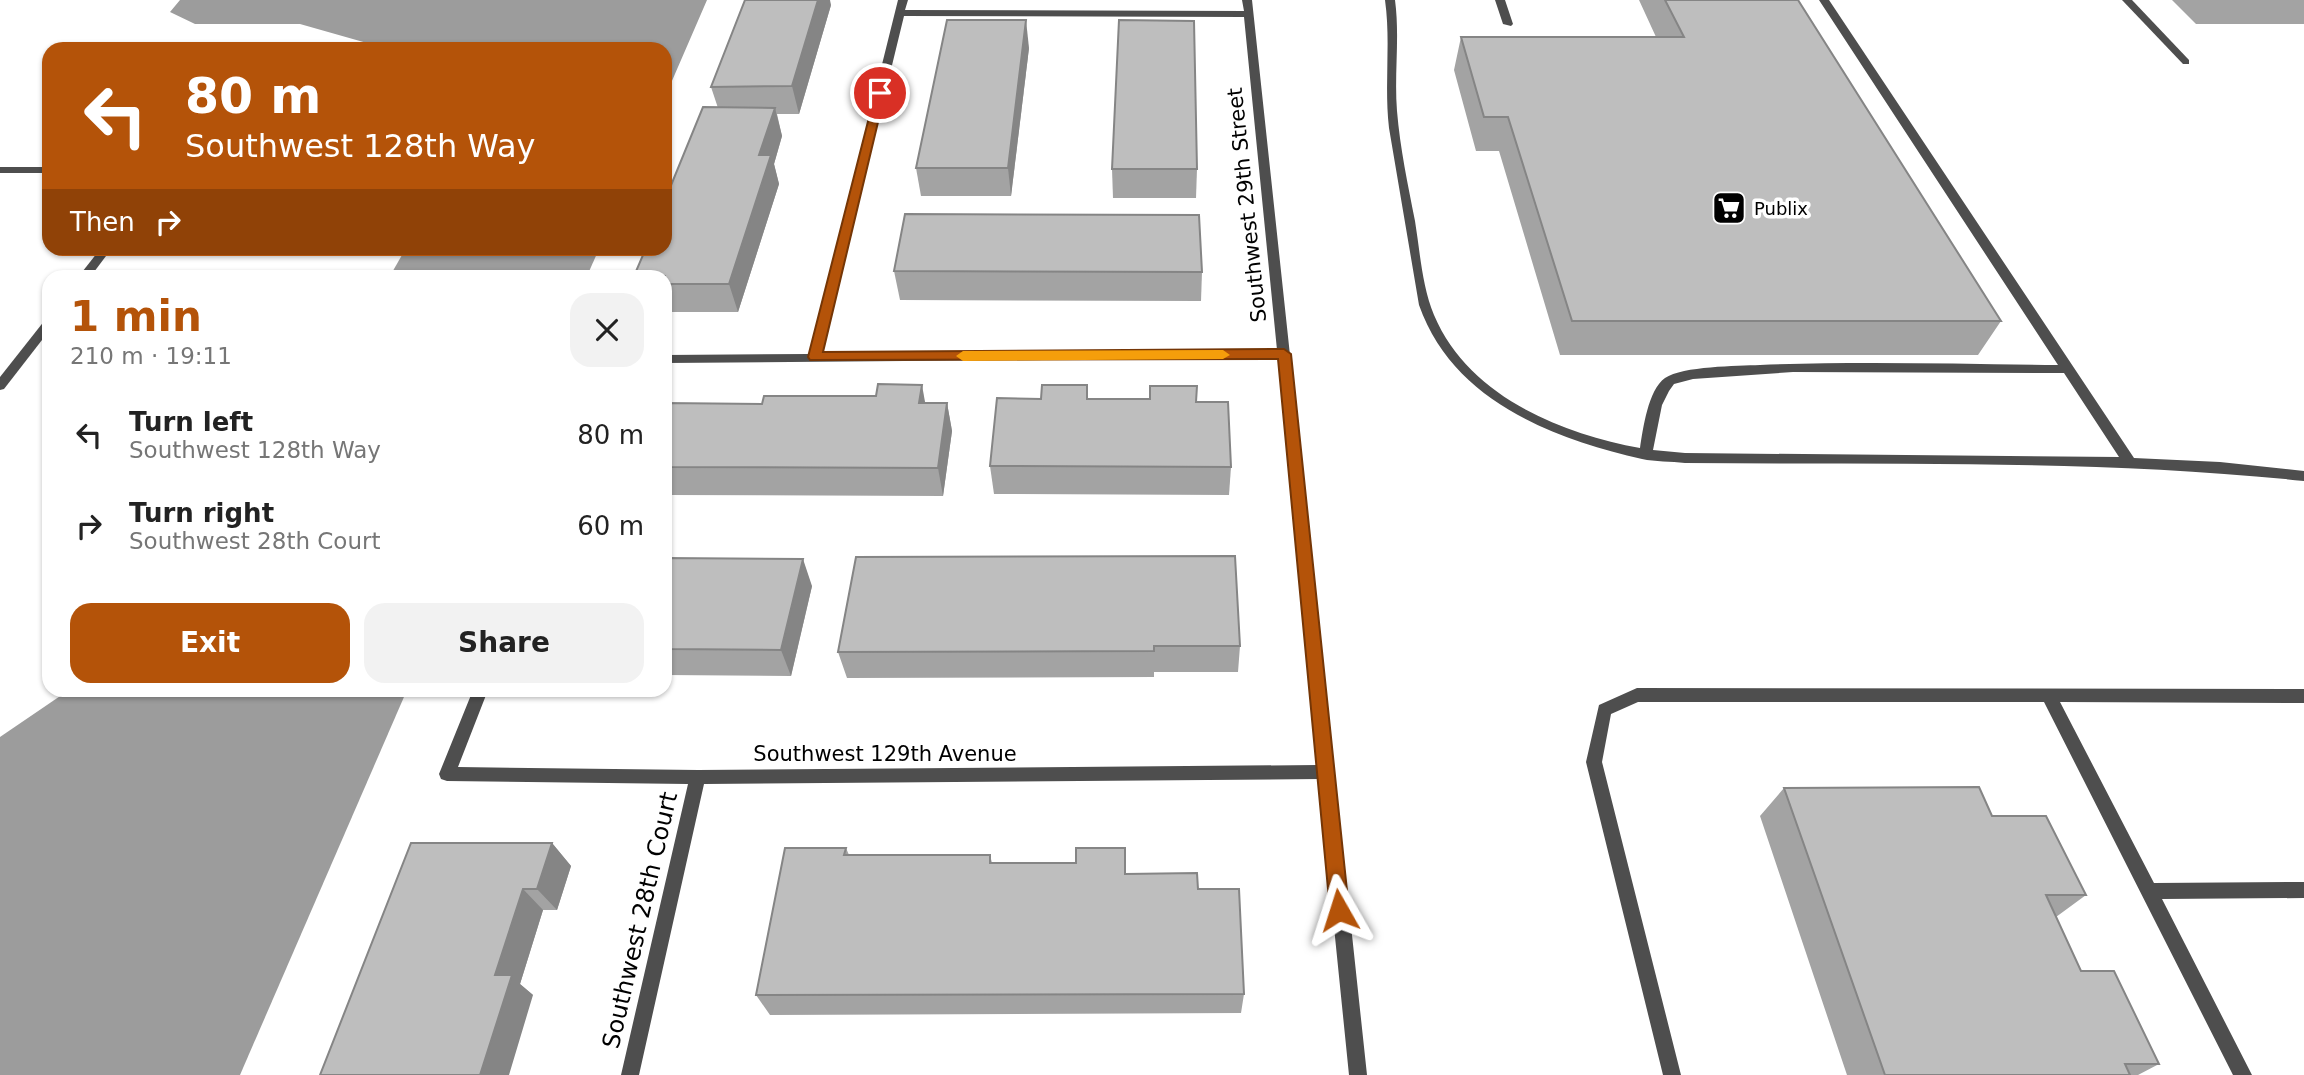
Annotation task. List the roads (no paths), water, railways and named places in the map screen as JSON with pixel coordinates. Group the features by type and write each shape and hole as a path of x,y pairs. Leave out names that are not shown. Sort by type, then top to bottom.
{"street":[{"path":"815,357 902,0"},
{"path":"1390,0 1390,80 1396,143 1422,300 1432,324 1449,351 1476,380 1525,415 1559,433 1594,445 1645,455 2130,463 2304,476"},
{"path":"1500,0 1508,24"},
{"path":"1824,0 2130,463"},
{"path":"2127,0 2186,62"},
{"path":"899,13 1248,7"},
{"name":"Southwest 29th Street","path":"1248,7 1324,772 1358,1075"},
{"path":"0,170 42,170"},
{"path":"90,270 101,256"},
{"path":"0,386 42,332"},
{"path":"672,359 1284,354"},
{"path":"1645,455 1659,395 1668,383 1680,375 1742,369 2068,369"},
{"path":"1672,1075 1594,761 1604,710 1637,695 2304,696"},
{"path":"2049,696 2243,1075"},
{"name":"Southwest 129th Avenue","path":"477,697 447,774 698,777 1324,772"},
{"name":"Southwest 28th Court","path":"630,1075 698,777"},
{"path":"2148,891 2304,890"}],"place":[{"name":"Publix","path":"1729,208"}]}
